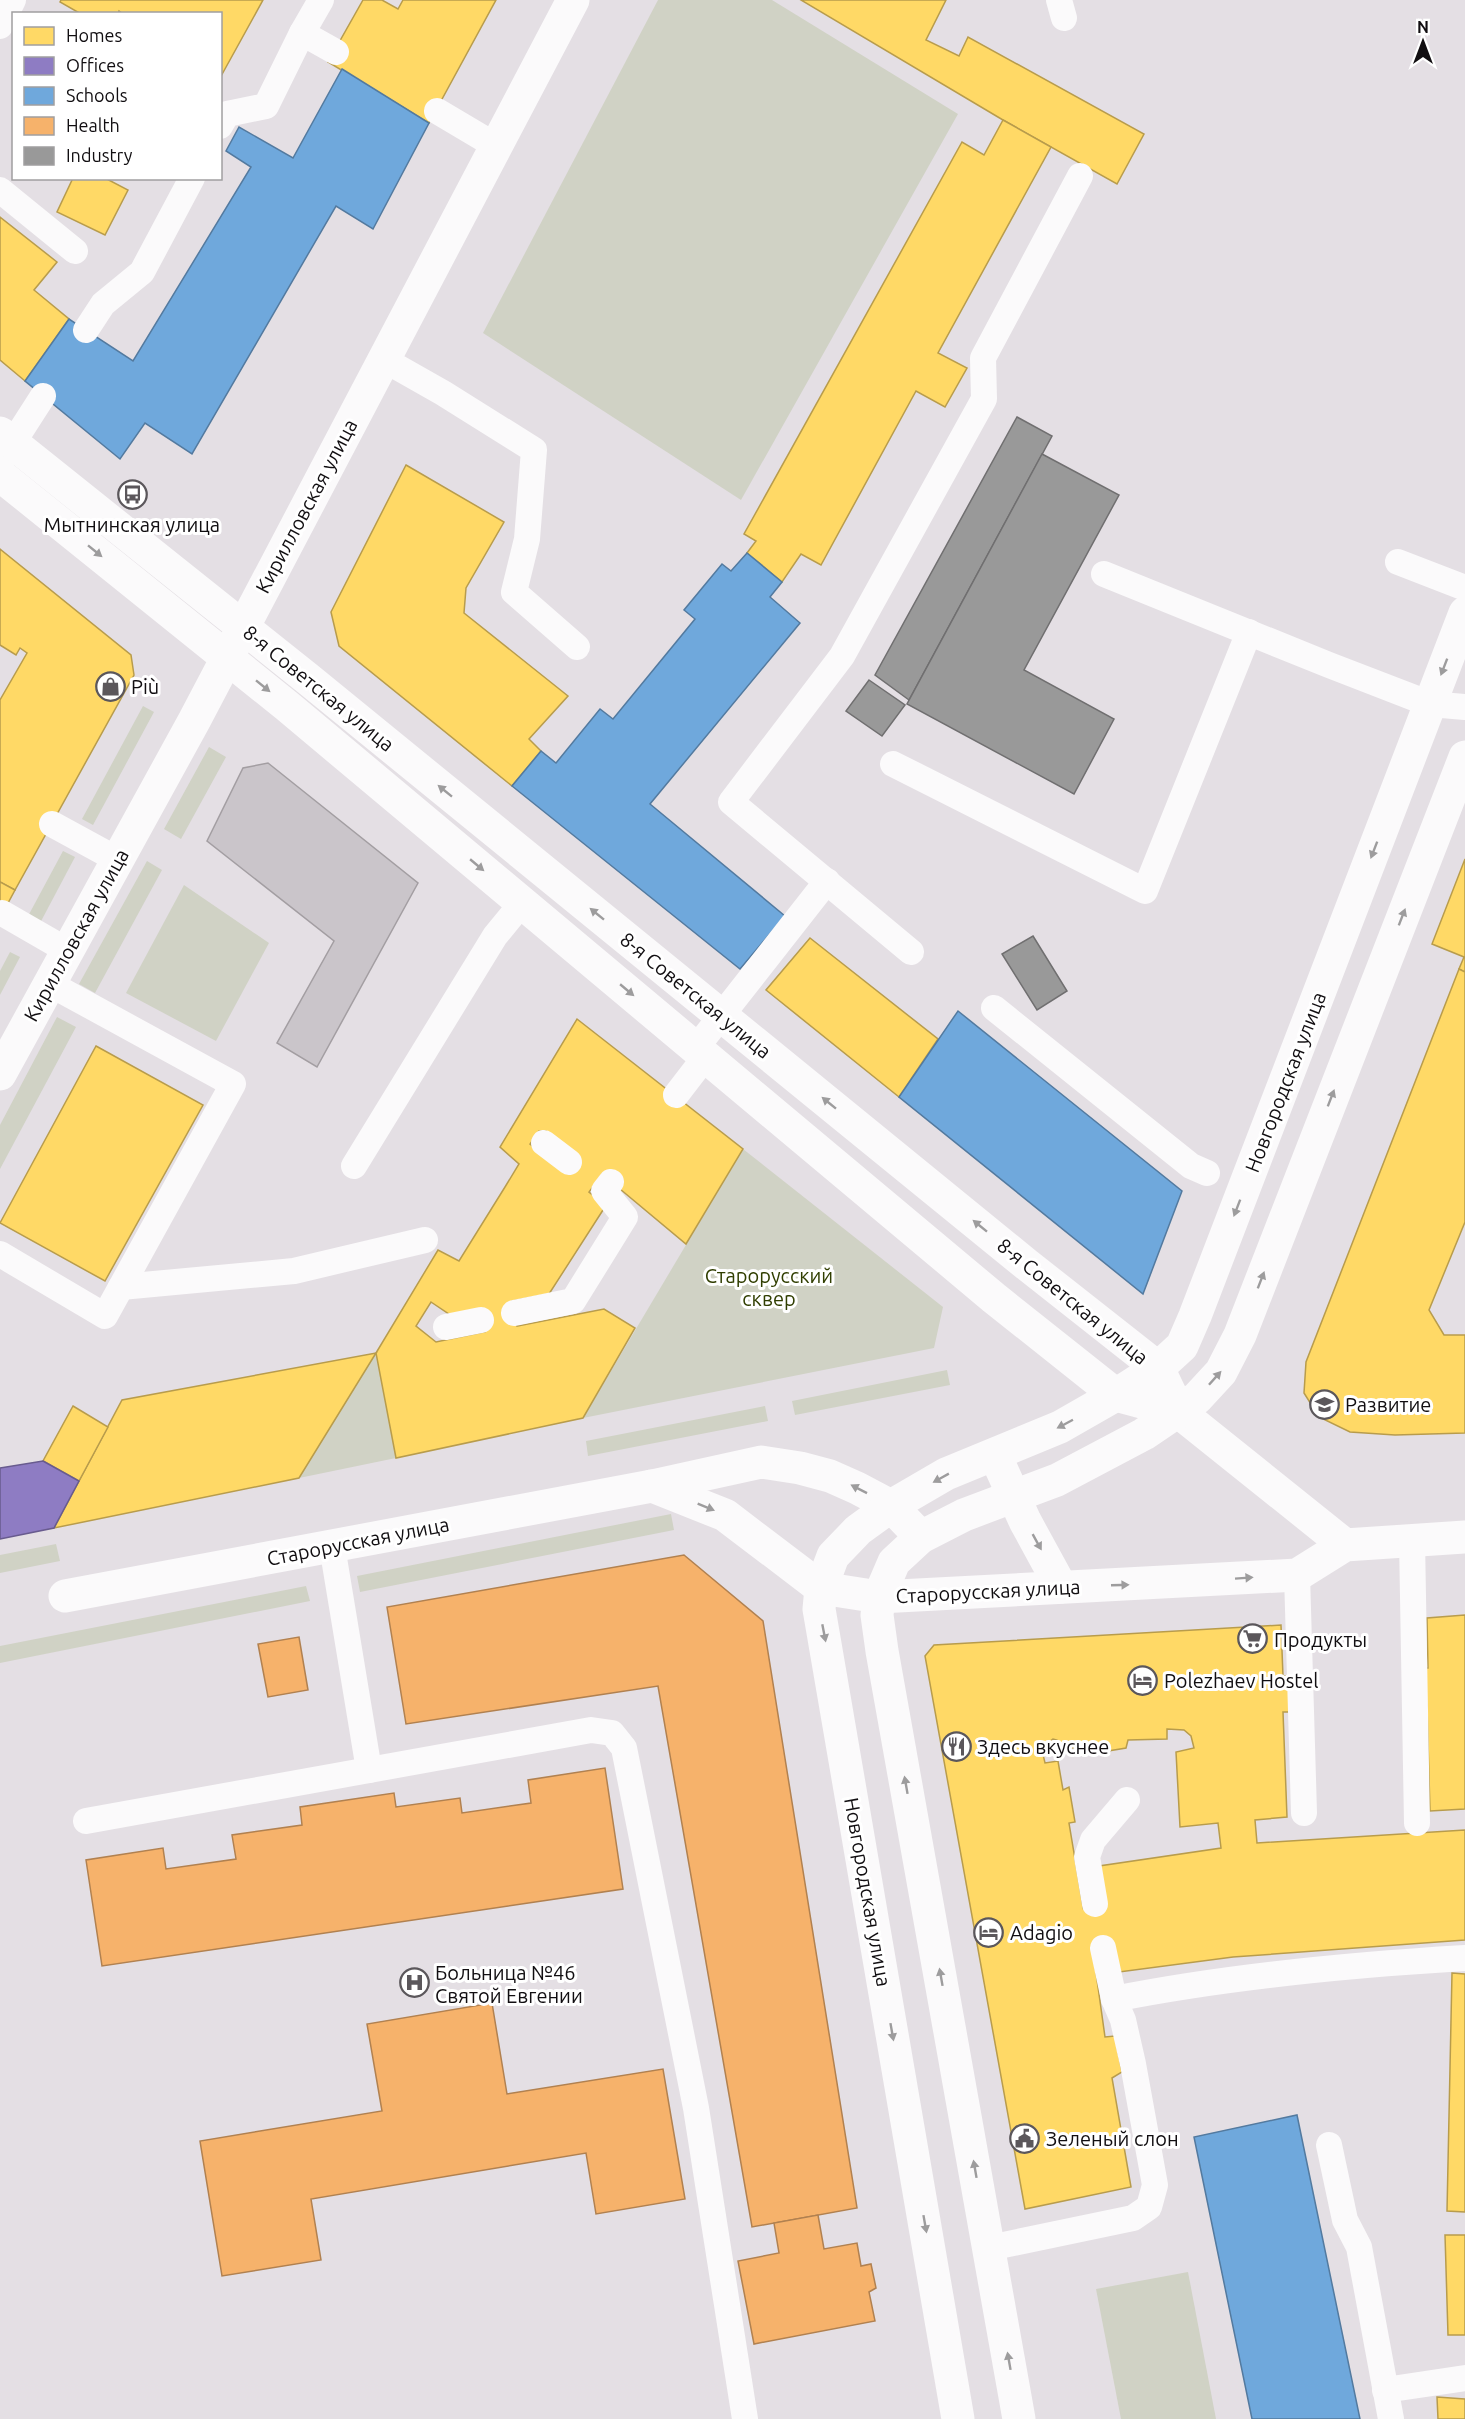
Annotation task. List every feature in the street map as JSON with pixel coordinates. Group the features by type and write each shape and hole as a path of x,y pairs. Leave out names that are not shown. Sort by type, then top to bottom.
{"street":[{"name":"Кирилловская улица","path":"0,1074 243,626 573,0"},
{"name":"8-я Советская улица","path":"4,447 243,626 1158,1368 1179,1412"},
{"name":"8-я Советская улица","path":"0,475 226,657 994,1298 1116,1395 1179,1412"},
{"name":"Новгородская улица","path":"958,2419 819,1610 821,1588 833,1556 858,1530 891,1506 946,1474 1060,1427 1158,1368 1182,1346 1465,613"},
{"path":"1019,2419 882,1651 877,1615 879,1597 894,1562 921,1537 964,1515 1058,1480 1144,1434 1197,1398 1221,1372 1240,1335 1465,757"},
{"path":"1179,1412 1345,1545"},
{"path":"994,1455 1061,1587"},
{"name":"Старорусская улица","path":"65,1596 652,1485 761,1462 800,1468 830,1476 857,1488 891,1506 921,1537"},
{"name":"Старорусская улица","path":"652,1485 725,1515 821,1588 879,1597 1297,1575 1345,1545 1465,1537"}],"lane":[{"path":"0,26 13,0"},
{"path":"222,123 227,114 266,106 321,0"},
{"path":"302,33 336,52"},
{"path":"437,111 496,146"},
{"path":"911,951 731,802 842,656 984,399 983,358 1080,176"},
{"path":"86,330 103,304 142,272 191,180"},
{"path":"0,190 75,251"},
{"path":"383,359 443,393 534,450 527,538 514,592 577,647"},
{"path":"4,447 43,396"},
{"path":"1398,562 1465,588"},
{"path":"1104,574 1430,704 1465,707"},
{"path":"893,764 1145,891 1249,632"},
{"path":"52,824 118,860"},
{"path":"676,1095 722,1016 827,881"},
{"path":"354,1166 495,936 522,903"},
{"path":"2,913 68,951"},
{"path":"0,1254 105,1316 233,1084 50,984"},
{"path":"994,1008 1191,1166 1207,1173"},
{"path":"544,1143 569,1162"},
{"path":"514,1313 573,1301 625,1217 603,1185"},
{"path":"121,1287 294,1271 425,1240"},
{"path":"446,1327 481,1320"},
{"path":"1412,1540 1417,1823"},
{"path":"332,1546 369,1770"},
{"path":"1297,1575 1304,1813"},
{"path":"86,1821 591,1731 612,1733 624,1748 696,2108 745,2419"},
{"path":"1095,1904 1087,1857 1093,1840 1127,1800"},
{"path":"989,2248 1133,2218 1149,2207 1155,2185 1133,2064 1123,2020 1114,1999 1103,1948"},
{"path":"1114,1999 1230,1978 1384,1963 1465,1958"},
{"path":"1329,2145 1345,2220 1359,2247 1391,2419"},
{"path":"1385,2390 1465,2378"}],"green space":[{"path":"658,0 772,0 958,114 741,500 483,333"},
{"path":"143,706 154,712 93,825 82,819"},
{"path":"209,747 226,757 181,839 164,829"},
{"path":"63,851 75,857 39,925 27,918"},
{"path":"147,861 162,870 95,993 79,984"},
{"path":"184,885 269,943 216,1041 126,993"},
{"path":"10,952 20,957 0,995 0,971"},
{"path":"57,1017 76,1027 0,1169 0,1125"},
{"name":"Старорусский сквер","path":"743,1149 943,1307 934,1348 583,1418"},
{"path":"376,1353 396,1458 299,1478"},
{"path":"947,1370 950,1385 795,1415 792,1401"},
{"path":"765,1406 768,1421 588,1456 586,1441"},
{"path":"671,1514 674,1530 360,1592 357,1576"},
{"path":"56,1544 60,1561 0,1573 0,1555"},
{"path":"306,1586 310,1601 0,1663 0,1646"},
{"path":"1188,2272 1216,2419 1121,2419 1096,2289"}],"building: Homes":[{"path":"61,0 263,0 222,74 222,12 78,12 60,2"},
{"path":"363,0 382,0 398,9 403,0 496,0 429,123 328,62"},
{"path":"801,0 946,0 926,40 959,56 968,37 1144,134 1117,184 1003,120"},
{"path":"1003,120 1051,147 938,353 967,368 945,407 916,391 821,565 801,554 782,582 747,553 756,541 744,534 962,142 984,155"},
{"path":"72,180 109,180 128,190 105,235 57,212"},
{"path":"0,217 57,262 34,290 69,319 25,381 0,360"},
{"path":"406,465 504,522 466,588 464,613 568,696 529,739 541,751 512,786 339,646 331,612"},
{"path":"0,549 131,655 134,675 15,890 0,882 0,700 27,653 20,648 16,655 0,645"},
{"path":"1465,859 1465,972 1459,969 1464,957 1432,944"},
{"path":"0,882 15,890 0,918"},
{"path":"810,938 938,1039 899,1097 766,990"},
{"path":"1459,969 1465,972 1465,1222 1429,1310 1444,1335 1465,1335 1465,1433 1395,1435 1350,1432 1319,1417 1304,1393 1306,1362"},
{"path":"577,1019 743,1149 686,1244 602,1174 589,1192 601,1202 603,1210 549,1294 512,1301 517,1326 604,1309 635,1328 583,1418 396,1458 376,1353 438,1250 459,1261 519,1164 500,1147","holes":["539,1131 546,1131 563,1170 530,1144","431,1302 449,1314 484,1332 436,1342 416,1326"]},
{"path":"96,1046 203,1105 105,1281 0,1223"},
{"path":"376,1353 299,1478 54,1528 122,1400"},
{"path":"73,1406 108,1427 79,1481 43,1461"},
{"path":"1465,1615 1465,1809 1430,1811 1427,1706 1420,1668 1428,1668 1427,1618"},
{"path":"1281,1625 1283,1676 1290,1676 1290,1712 1283,1712 1287,1817 1255,1820 1257,1843 1465,1830 1465,1940 1233,1957 1119,1972 1093,1951 1105,2037 1115,2036 1122,2072 1112,2078 1131,2187 1025,2209 925,1656 934,1645","holes":["1167,1729 1184,1730 1191,1736 1194,1748 1176,1752 1180,1827 1218,1823 1221,1848 1099,1866 1083,1907 1069,1823 1075,1822 1069,1787 1063,1790 1058,1761 1045,1763 1042,1750 1053,1739 1057,1740 1060,1751 1083,1745 1084,1752 1090,1754 1126,1748 1128,1740 1167,1739"]},
{"path":"1452,1973 1465,1974 1465,2212 1447,2211"},
{"path":"1445,2235 1465,2235 1465,2335 1448,2335"},
{"path":"1437,2397 1465,2399 1465,2419 1438,2419"}],"building: Offices":[{"path":"43,1461 79,1481 54,1528 0,1539 0,1468"}],"building: Schools":[{"path":"342,69 429,123 373,229 336,206 192,454 145,423 120,459 25,381 69,319 133,361 251,167 226,151 239,127 293,158"},
{"path":"747,553 782,582 770,597 800,623 650,804 785,916 740,969 512,786 541,751 556,763 600,709 613,719 695,619 684,610 722,564 731,571"},
{"path":"958,1011 1182,1191 1143,1294 899,1097"},
{"path":"1297,2115 1360,2419 1252,2419 1194,2137"}],"building: Health":[{"path":"684,1555 763,1621 857,2208 752,2227 658,1686 406,1724 387,1607"},
{"path":"299,1637 308,1690 268,1697 258,1644"},
{"path":"605,1768 623,1889 102,1966 86,1860 163,1848 166,1869 236,1859 232,1835 302,1825 300,1807 394,1793 396,1807 460,1798 462,1813 531,1803 528,1780"},
{"path":"492,2003 507,2094 663,2069 685,2199 596,2214 586,2153 311,2199 321,2260 222,2276 200,2141 382,2111 367,2024"},
{"path":"818,2215 824,2249 857,2243 861,2266 871,2264 876,2288 869,2292 875,2321 754,2344 738,2261 779,2253 774,2223"}],"building: Industry":[{"path":"1017,417 1052,436 909,700 875,675"},
{"path":"1042,454 1119,495 1024,670 1114,719 1074,794 907,704"},
{"path":"869,680 905,705 882,736 846,711"},
{"path":"1033,936 1067,991 1037,1010 1002,954"}],"building: Other":[{"path":"268,763 418,883 317,1067 277,1043 334,941 207,841 243,768"}],"place":[{"name":"Мытнинская улица","path":"132,494"},
{"name":"Più","path":"110,686"},
{"name":"Развитие","path":"1324,1404"},
{"name":"Продукты","path":"1253,1639"},
{"name":"Polezhaev Hostel","path":"1143,1680"},
{"name":"Здесь вкуснее","path":"956,1746"},
{"name":"Adagio","path":"989,1932"},
{"name":"Больница №46 Святой Евгении","path":"414,1983"},
{"name":"Зеленый слон","path":"1025,2138"}]}
